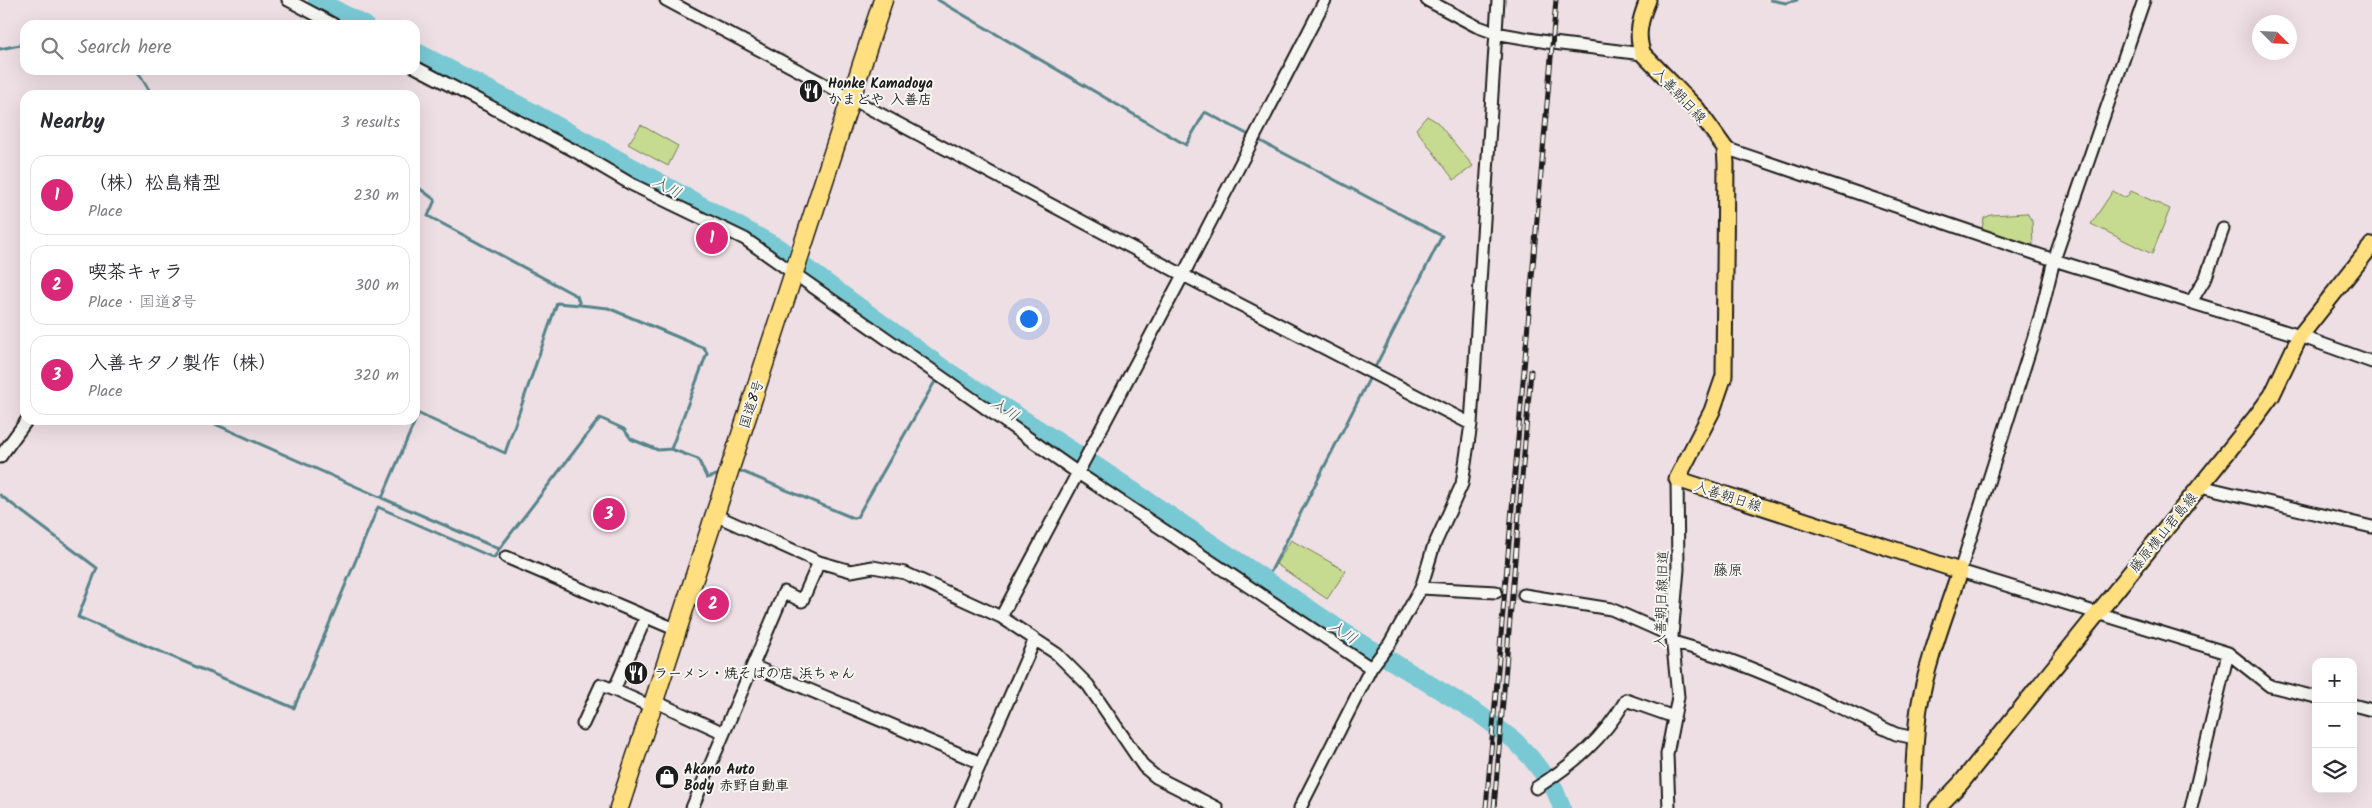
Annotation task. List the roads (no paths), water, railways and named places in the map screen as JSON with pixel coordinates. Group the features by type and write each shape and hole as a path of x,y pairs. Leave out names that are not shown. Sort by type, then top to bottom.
{"highway":[{"name":"国道8号","path":"619,808 884,0"}],"main road":[{"path":"1643,54 1639,44 1639,32 1648,0"},
{"name":"入善朝日線","path":"1643,54 1697,109 1725,148 1724,376 1712,411 1677,479 1960,571"},
{"name":"藤原横山君島線","path":"1937,808 1961,783 2272,395 2300,336 2372,245"},
{"path":"1912,808 1916,738 1928,666 1960,571"}],"street":[{"path":"288,0 310,5 330,20"},
{"path":"666,0 852,97 1183,275 1471,424"},
{"path":"1001,616 1183,275 1325,0"},
{"path":"1427,0 1476,26 1495,33 1552,43 1643,54"},
{"path":"1300,808 1371,668 1390,643 1421,588 1433,548 1462,484 1471,424 1498,0"},
{"path":"2144,0 2054,260 2039,321 1960,571 2036,596 2098,612 2228,653 2270,686 2312,696"},
{"path":"420,70 575,151 631,184 745,239 788,267 794,275 1078,473 1371,668"},
{"path":"1725,148 2054,260 2300,336 2372,362"},
{"path":"2191,302 2206,277 2222,229"},
{"path":"0,457 23,425"},
{"name":"入善朝日線旧道","path":"1669,808 1667,754 1678,698 1672,639 1678,569 1677,479"},
{"path":"2200,486 2372,527"},
{"path":"715,515 819,562 851,571 873,567 904,573 1001,616 1057,654 1088,685 1144,767 1156,777 1217,808"},
{"path":"506,557 677,630"},
{"path":"692,808 784,592 802,601 819,562"},
{"path":"1421,588 1496,592"},
{"path":"1524,595 1611,609 1672,639 1718,654 1782,680 1896,734 1916,738"},
{"path":"614,690 646,617"},
{"path":"962,808 1035,638"},
{"path":"2191,808 2228,653"},
{"path":"753,666 981,763"},
{"path":"583,724 601,685 724,733"},
{"path":"1536,788 1578,759 1596,742 1612,724 1626,700 1674,717"},
{"path":"2357,707 2372,710"}],"waterway":[{"name":"入川","path":"317,0 355,20"},
{"path":"938,0 1186,145 1205,112 1442,236 1267,579"},
{"path":"1771,0 1786,3 1797,0"},
{"path":"0,49 20,45"},
{"name":"入川","path":"420,54 527,109 779,248 943,368 1098,467 1350,636 1479,714 1515,741 1531,758 1554,788 1562,808"},
{"path":"140,75 149,90"},
{"path":"420,189 435,200 428,216 577,296 580,305 608,308 704,348 707,353 671,449"},
{"path":"420,414 505,453 557,303 580,305"},
{"path":"736,469 853,518 857,517 937,378"},
{"path":"0,495 97,568 78,617 294,708 378,507 494,558 600,418 624,429 631,439 658,450 671,449 698,459 707,478 723,473"},
{"path":"217,425 382,498"},
{"path":"413,425 382,498 499,549"}],"tunnel":[{"path":"1496,592 1524,595"}],"railway":[{"path":"1486,808 1556,0"},
{"path":"1494,808 1531,371"}],"place":[{"name":"Honke Kamadoya かまどや 入善店","path":"811,91"},
{"name":"（株）松島精型","path":"712,238"},
{"name":"入善キタノ製作（株）","path":"609,514"},
{"name":"喫茶キャラ","path":"713,604"},
{"name":"ラーメン・焼そばの店 浜ちゃん","path":"636,673"},
{"name":"Akano Auto Body 赤野自動車","path":"667,777"}],"district":[{"name":"藤原","path":"1728,570"}]}
